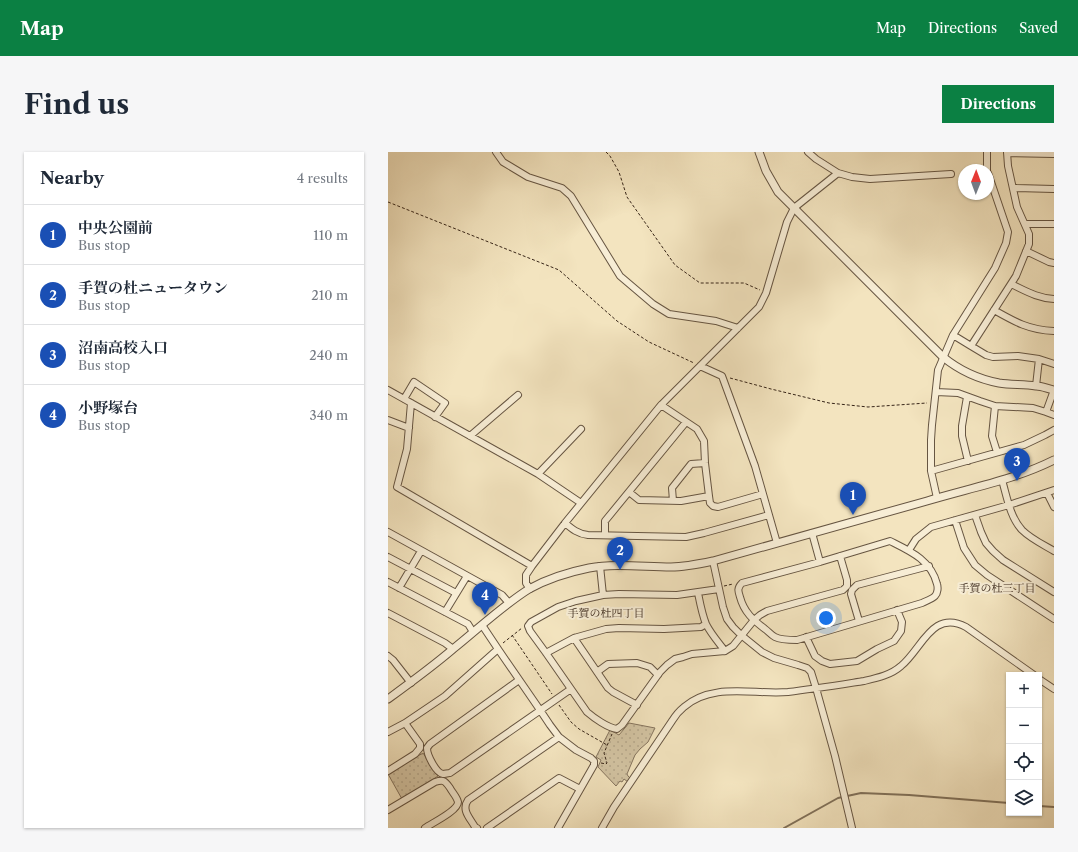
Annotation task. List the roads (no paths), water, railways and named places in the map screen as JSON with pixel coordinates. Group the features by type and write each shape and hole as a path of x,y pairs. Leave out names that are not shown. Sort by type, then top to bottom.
{"street":[{"path":"496,152 503,162 528,177 562,188 571,196 620,276 653,304 669,314 716,321 738,328"},
{"path":"758,152 766,171 778,192 943,356 962,370 984,379 999,383 1036,386 1054,390 1046,412"},
{"path":"808,152 838,173 852,177 870,179 951,174"},
{"path":"987,152 988,164"},
{"path":"971,346 1016,276 1029,244 1029,234 1017,207 1008,166 1007,152 1054,154"},
{"path":"530,589 526,583 526,575 564,523 661,405 759,307 766,293 787,222 794,208 838,173"},
{"path":"1013,188 1054,189"},
{"path":"937,498 931,471 931,440 938,370 952,335 995,268 1006,243 1008,232 994,191"},
{"path":"1025,224 1054,224"},
{"path":"1026,251 1054,263"},
{"path":"1011,284 1035,296 1045,299 1054,299"},
{"path":"994,310 1015,322 1028,327 1054,331"},
{"path":"952,335 986,355 993,357 1018,356 1039,359 1054,364"},
{"path":"1036,386 1039,359"},
{"path":"700,366 722,376 755,466 777,543"},
{"path":"404,399 414,382 445,403 436,416"},
{"path":"388,390 538,474 581,503"},
{"path":"936,392 958,393 995,406 1033,408 1054,415"},
{"path":"470,436 518,395"},
{"path":"967,396 962,426 962,436 968,460"},
{"path":"411,403 407,449 397,487 532,566"},
{"path":"661,405 697,429 704,441 709,496 710,503 713,506 718,507 762,494"},
{"path":"995,406 992,436 997,452"},
{"path":"388,420 409,428"},
{"path":"605,535 605,521 686,422"},
{"path":"538,474 581,429"},
{"path":"931,471 1024,445 1054,430"},
{"path":"388,699 411,683 509,603 530,589 564,575 579,570 600,566 622,565 672,567 689,566 713,561 1023,474 1054,460"},
{"path":"673,502 672,488 692,464 705,463"},
{"path":"1002,480 1009,505 1015,519 1022,529 1026,534 1054,551"},
{"path":"909,550 916,539 931,526 1009,505 1054,490"},
{"path":"629,492 639,500 673,502 709,496"},
{"path":"1047,493 1054,507"},
{"path":"975,514 986,543 992,551 1003,560 1054,592"},
{"path":"564,523 574,531 581,534 686,537 769,515"},
{"path":"955,520 964,548 974,565 986,575 1054,618"},
{"path":"388,532 502,595 509,603"},
{"path":"812,533 820,562"},
{"path":"890,541 909,550 924,560 935,576 938,586 935,596 922,603 797,640 786,640 776,637 754,620 746,612 738,590 742,583 890,541"},
{"path":"399,588 421,551"},
{"path":"719,589 677,595 603,595 558,607 531,622 528,626 587,712 592,717 617,729 622,725 637,705 658,674 675,659 692,654 725,651 732,646 760,615 843,590 847,586 847,580 840,556"},
{"path":"388,557 456,593"},
{"path":"713,561 723,607 727,619 733,627 762,652 774,658 807,668 811,672 852,828"},
{"path":"600,566 603,595"},
{"path":"859,621 851,594 852,590 857,585 929,566"},
{"path":"445,612 467,576"},
{"path":"388,582 468,624 473,632"},
{"path":"698,593 706,624 725,651"},
{"path":"806,637 815,656 822,661 830,664 857,661 877,648 894,641 901,631 902,622 897,610"},
{"path":"388,613 445,643 453,649"},
{"path":"602,828 614,807 677,714 688,703 707,694 722,692 786,692 864,681 880,677 894,671 905,662 932,629 946,623 961,624 1030,672"},
{"path":"546,653 574,638 606,629 664,629 701,627 706,624"},
{"path":"482,625 559,737 594,761 594,765 558,828"},
{"path":"574,638 608,688 637,705"},
{"path":"388,732 405,723 445,696 498,649"},
{"path":"390,660 411,683"},
{"path":"597,672 608,664 637,663 650,667 658,674"},
{"path":"519,680 426,748 426,754 438,772 442,774 450,773 571,689"},
{"path":"1042,681 1054,689"},
{"path":"388,771 415,754 420,748 420,744 405,723"},
{"path":"477,828 465,810 465,805 468,800 559,737"},
{"path":"487,828 559,778 580,790"},
{"path":"388,810 435,782 443,780 457,799 458,804 453,810 425,828"}],"waterway":[{"path":"784,828 838,798 861,793 909,795 1006,803"},
{"path":"1042,806 1054,807"}],"place":[{"name":"沼南高校入口","path":"1017,481"},
{"name":"中央公園前","path":"853,515"},
{"name":"手賀の杜ニュータウン","path":"620,570"},
{"name":"小野塚台","path":"485,615"}],"district":[{"name":"手賀の杜三丁目","path":"997,588"},
{"name":"手賀の杜四丁目","path":"606,613"}]}
